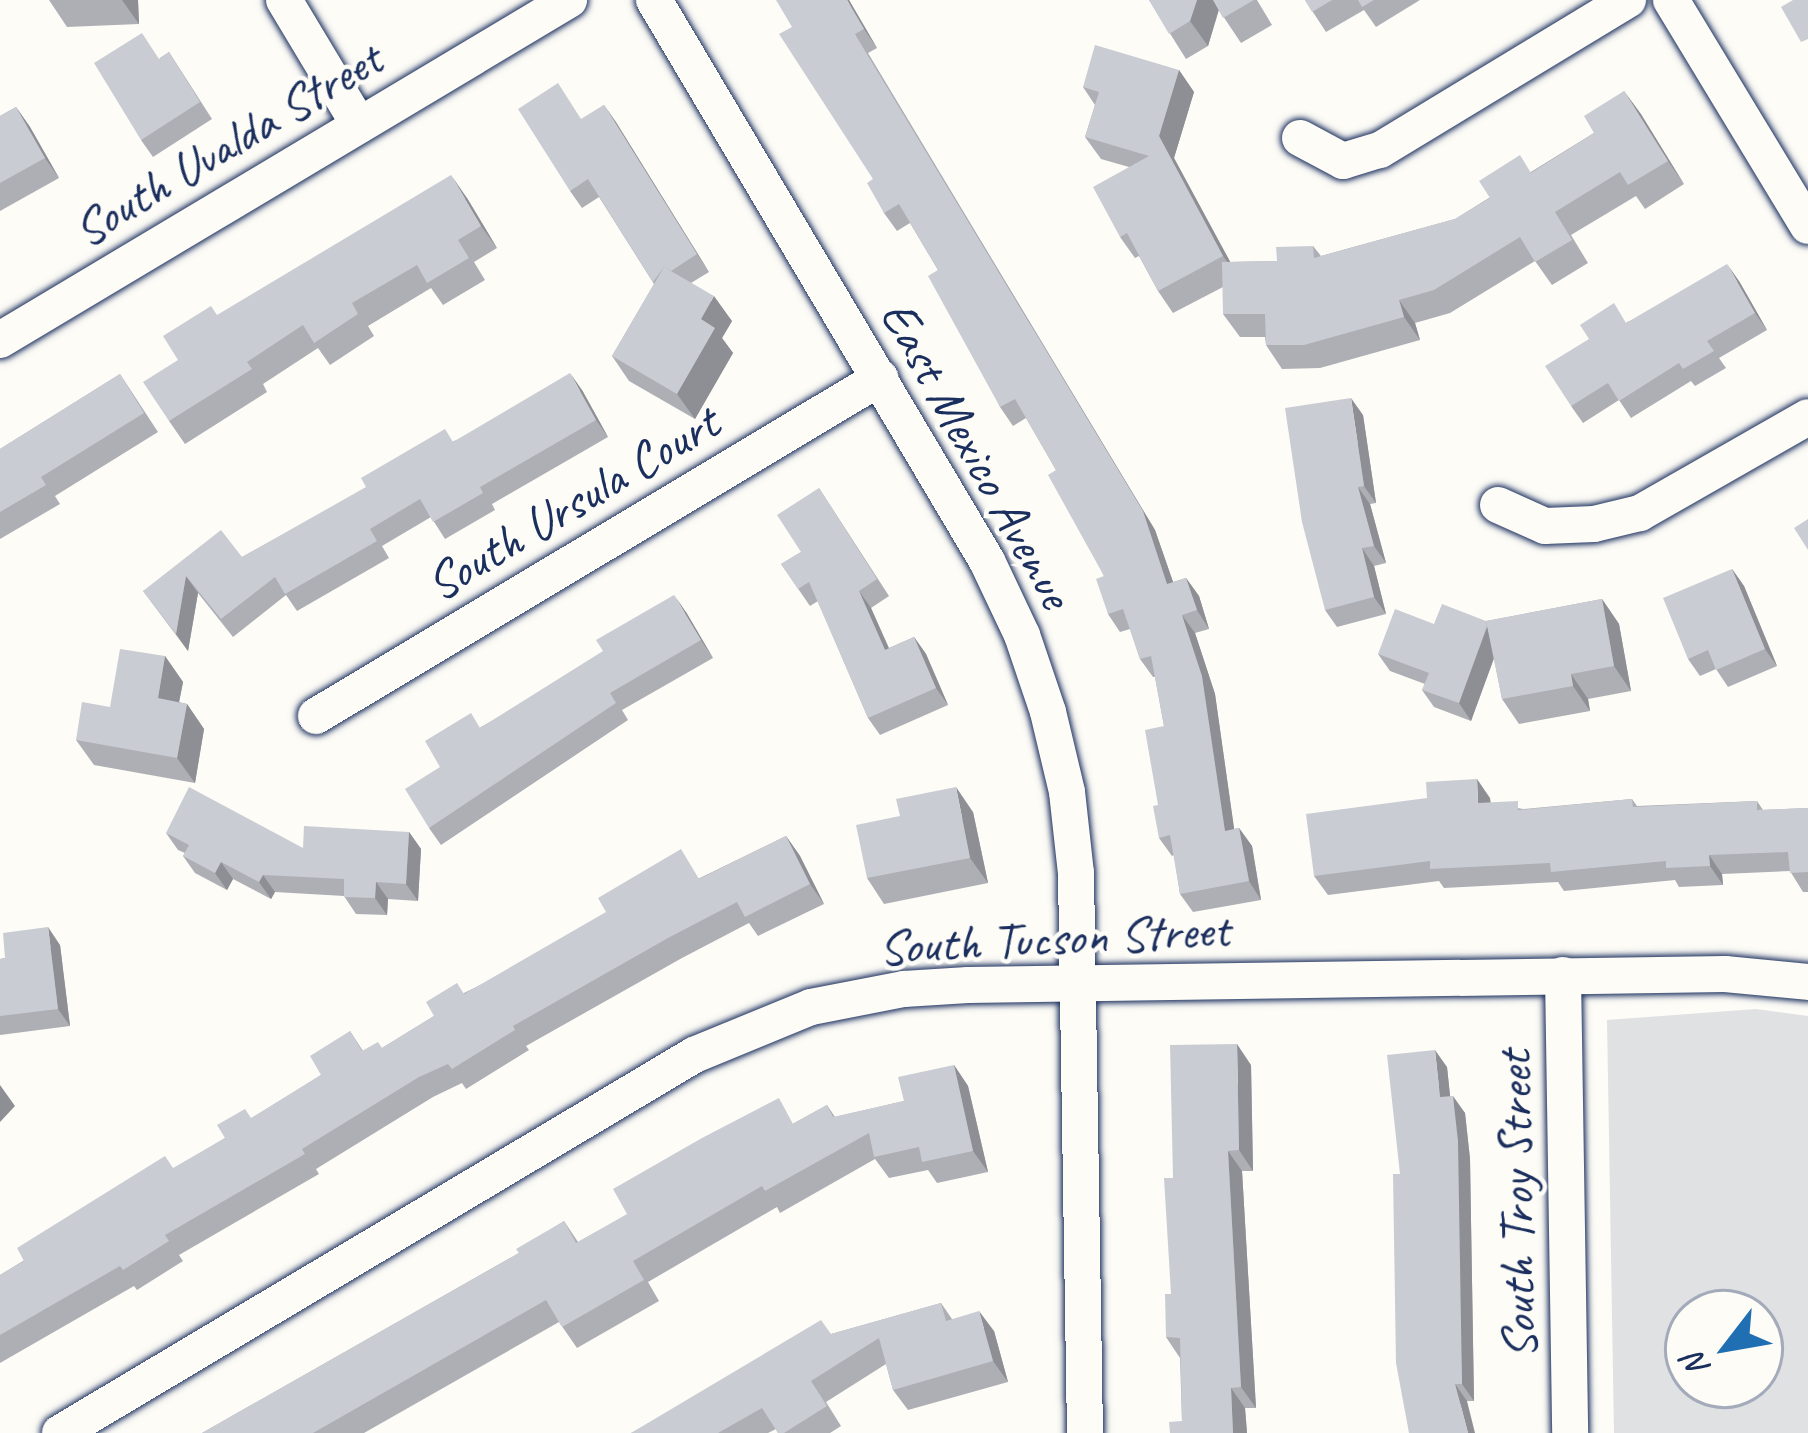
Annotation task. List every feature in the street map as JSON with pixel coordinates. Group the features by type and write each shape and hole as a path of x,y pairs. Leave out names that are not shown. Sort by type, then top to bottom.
{"street":[{"path":"284,0 358,125"},
{"name":"South Uvalda Street","path":"0,340 568,0"},
{"name":"East Mexico Avenue","path":"654,0 988,561 1022,635 1048,712 1066,792 1076,873 1085,1433"},
{"path":"1300,138 1343,161 1380,150 1628,0"},
{"path":"1671,0 1808,226"},
{"name":"South Ursula Court","path":"316,716 880,379"},
{"path":"1498,505 1545,526 1594,524 1640,513 1808,417"},
{"name":"South Tucson Street","path":"59,1433 694,1054 812,1007 904,988 1079,983 1725,974 1808,982"},
{"name":"South Troy Street","path":"1563,975 1570,1433"}],"shaded area":[{"path":"1756,1009 1808,1016 1808,1433 1614,1433 1607,1020"}],"building":[{"path":"776,0 847,0 864,29 855,34 1143,511 1167,584 1186,578 1197,610 1182,615 1202,676 1225,831 1239,828 1249,881 1180,894 1170,835 1159,838 1153,806 1158,805 1145,730 1164,726 1151,656 1140,659 1123,609 1108,614 1096,579 1104,576 1048,475 1056,470 1015,399 1000,407 928,276 938,270 899,204 884,213 867,183 873,179 779,34 792,27"},
{"path":"1149,0 1197,0 1190,21 1169,34"},
{"path":"1213,0 1254,0 1223,18"},
{"path":"1305,0 1332,0 1312,12"},
{"path":"1793,0 1808,0 1808,39 1801,42 1781,7"},
{"path":"142,33 159,59 169,52 200,102 141,140 94,63"},
{"path":"1095,45 1179,70 1159,136 1223,256 1158,291 1127,233 1120,237 1093,187 1149,156 1085,137 1099,92 1083,87"},
{"path":"558,83 581,119 604,105 697,254 671,271 664,267 653,282 588,179 570,191 518,109"},
{"path":"1624,91 1668,161 1628,185 1620,172 1555,212 1572,240 1535,262 1520,237 1434,290 1399,300 1404,317 1304,345 1266,345 1265,314 1223,314 1222,262 1277,261 1276,247 1313,246 1314,258 1455,219 1490,198 1479,181 1520,155 1531,173 1594,133 1584,116"},
{"path":"16,107 45,158 0,183 0,116"},
{"path":"451,175 481,226 458,240 469,258 427,283 417,265 352,303 358,314 314,343 303,325 247,362 252,369 169,421 143,382 178,360 163,336 211,306 217,315"},
{"path":"1727,264 1755,313 1707,341 1714,351 1683,369 1679,363 1619,401 1608,383 1571,406 1545,366 1589,339 1580,325 1614,303 1626,323"},
{"path":"664,267 714,296 701,319 715,328 677,394 612,356"},
{"path":"570,373 596,420 480,487 483,493 433,522 420,499 370,529 377,541 285,594 275,577 221,619 186,576 176,634 143,591 221,530 242,557 366,487 361,478 445,429 453,442"},
{"path":"120,374 144,413 41,477 46,485 0,512 0,449"},
{"path":"1351,398 1364,486 1358,487 1374,546 1362,548 1374,597 1325,610 1302,522 1285,408"},
{"path":"819,488 877,579 859,591 885,650 914,637 936,688 868,718 809,582 798,589 781,564 801,552 777,515"},
{"path":"1808,519 1808,550 1794,528"},
{"path":"1732,569 1765,649 1716,670 1708,650 1688,659 1663,598"},
{"path":"674,595 701,640 610,693 616,703 429,828 405,789 440,767 425,741 471,713 480,728 603,651 596,640"},
{"path":"1602,599 1614,666 1571,674 1573,686 1502,699 1486,621"},
{"path":"1442,604 1486,621 1487,626 1459,703 1422,690 1429,673 1378,654 1395,609 1434,624"},
{"path":"120,649 165,656 158,698 187,704 177,758 76,740 82,702 110,707"},
{"path":"1477,779 1478,803 1518,801 1518,810 1632,799 1633,807 1757,801 1757,810 1808,808 1808,872 1790,873 1788,852 1709,855 1710,866 1666,868 1666,861 1551,872 1550,863 1430,869 1430,861 1314,876 1306,814 1427,798 1426,782"},
{"path":"189,787 303,848 304,826 409,832 406,884 376,882 375,898 344,897 344,879 263,875 259,882 221,862 215,873 183,856 189,845 166,833"},
{"path":"956,787 970,858 867,878 856,825 900,816 896,799"},
{"path":"786,836 810,884 745,917 737,902 668,938 513,1026 515,1030 452,1069 448,1064 419,1077 302,1149 305,1154 165,1235 169,1241 123,1270 120,1266 0,1335 0,1275 24,1261 17,1248 165,1156 173,1168 225,1138 217,1125 245,1109 251,1118 321,1075 310,1056 350,1031 362,1051 378,1042 382,1048 434,1016 426,1002 457,983 464,994 606,912 598,898 681,849 699,879"},
{"path":"48,927 58,1009 0,1016 3,933"},
{"path":"1237,1044 1239,1150 1228,1151 1241,1387 1231,1388 1233,1433 1170,1433 1169,1422 1182,1421 1180,1338 1166,1337 1165,1294 1171,1294 1164,1178 1173,1178 1170,1045"},
{"path":"1435,1050 1440,1097 1453,1096 1458,1141 1462,1384 1455,1384 1468,1433 1409,1433 1396,1363 1393,1174 1400,1174 1387,1055"},
{"path":"954,1065 973,1151 922,1162 919,1147 874,1157 869,1133 765,1191 762,1186 633,1261 644,1280 562,1327 546,1300 313,1433 202,1433 519,1253 516,1249 564,1221 576,1243 627,1214 613,1189 779,1098 793,1124 827,1105 833,1117 904,1101 898,1077"},
{"path":"941,1303 946,1321 979,1311 993,1361 893,1390 879,1338 811,1381 827,1406 784,1433 778,1433 762,1408 718,1433 631,1433 821,1320 831,1334"}]}
